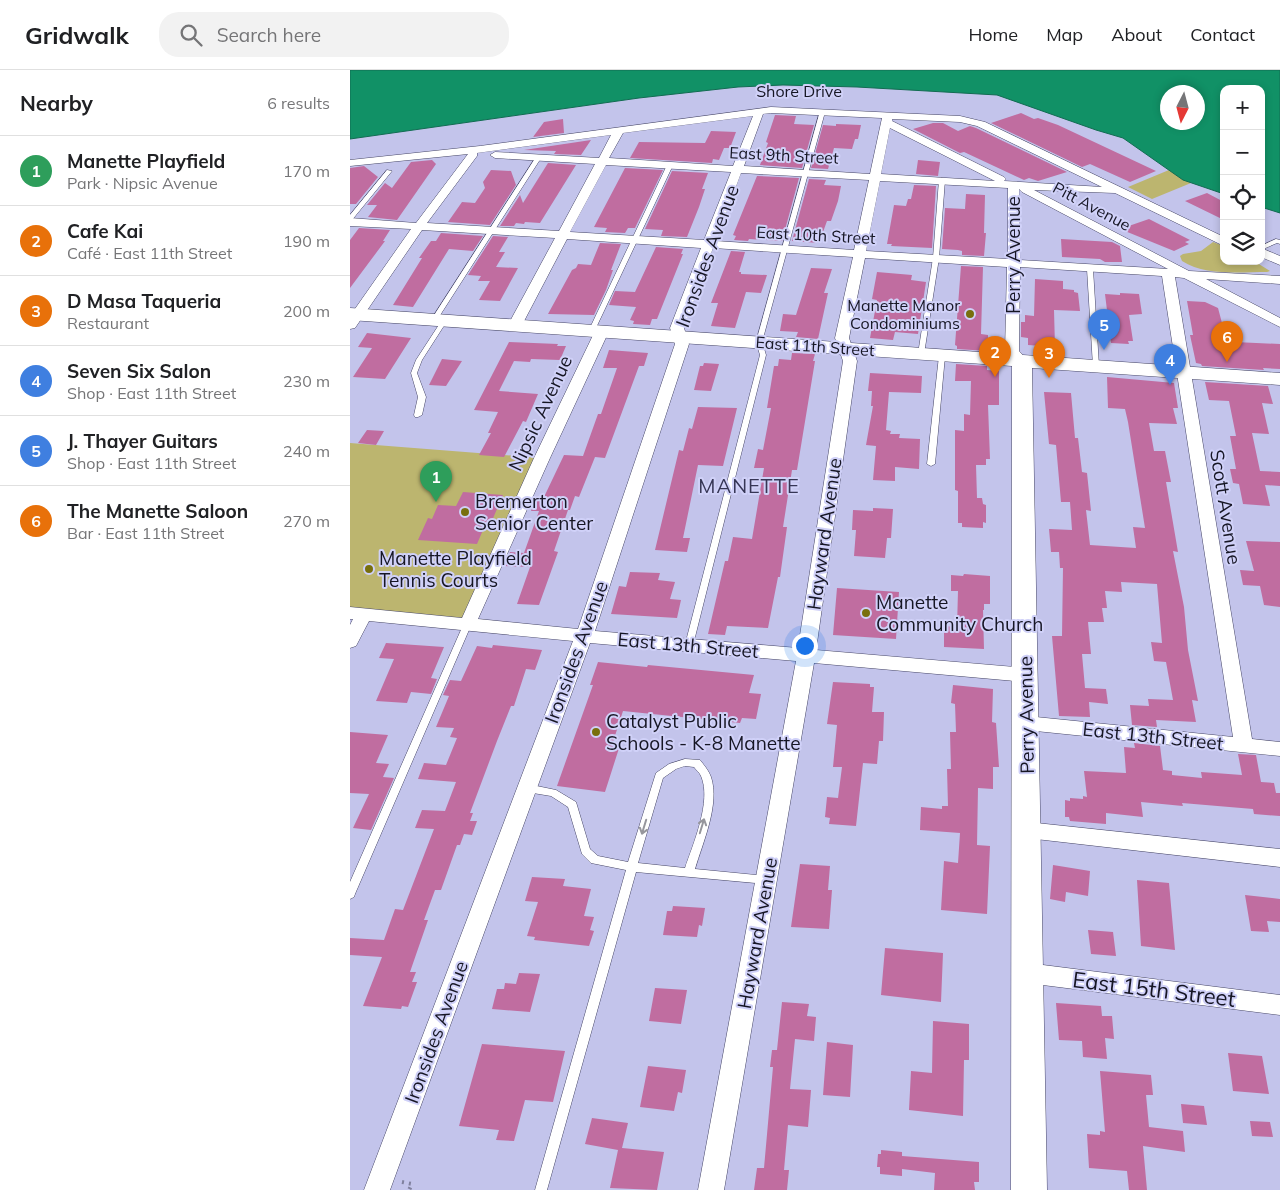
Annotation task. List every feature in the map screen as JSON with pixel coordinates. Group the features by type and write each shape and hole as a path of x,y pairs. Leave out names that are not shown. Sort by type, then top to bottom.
{"main road":[{"name":"East 11th Street","path":"352,318 439,320 1280,379"},
{"name":"Perry Avenue","path":"1022,362 1029,1190"}],"street":[{"name":"Shore Drive","path":"350,163 422,149 767,104 963,114 979,116 1006,128 1220,232"},
{"name":"Shore Drive","path":"350,163 448,153 777,110 822,112 887,119 960,119 974,122 1220,240"},
{"name":"Ironsides Avenue","path":"377,1190 584,636 682,344 677,328 759,112"},
{"name":"Hayward Avenue","path":"711,1190 806,655 850,361 842,338 887,119"},
{"name":"Pitt Avenue","path":"887,119 985,173 1036,194 1280,323"},
{"path":"514,325 619,130"},
{"name":"East 9th Street","path":"448,153 807,172 1119,192"},
{"path":"352,318 418,226 473,154"},
{"name":"Perry Avenue","path":"1013,185 1015,198 1012,352 1022,362"},
{"name":"East 10th Street","path":"350,222 1280,280"},
{"path":"1265,254 1280,261"},
{"path":"1265,262 1280,268"},
{"name":"Scott Avenue","path":"1168,274 1244,746"},
{"name":"Nipsic Avenue","path":"468,623 542,458 596,331"},
{"path":"350,642 357,613"},
{"name":"East 13th Street","path":"357,613 584,636 1026,675"},
{"name":"East 13th Street","path":"1026,723 1280,749"},
{"path":"1027,830 1280,858"},
{"name":"East 15th Street","path":"1027,973 1280,1005"}],"lane":[{"path":"689,645 763,355 758,342 783,249 807,172 822,112"},
{"path":"418,415 422,397 414,373 419,360 439,320 490,231 538,158"},
{"path":"596,331 670,165"},
{"path":"350,218 389,171"},
{"path":"921,354 936,258 942,180"},
{"path":"1265,246 1276,241 1280,242"},
{"path":"1090,269 1096,366"},
{"path":"931,464 942,356"},
{"path":"350,894 468,623"},
{"path":"541,1190 659,776 671,766 684,761 697,763 706,776 709,794 705,818 688,873"},
{"path":"527,788 553,793 572,805 586,851 596,860 632,867 766,880"}],"shaded area":[{"path":"350,70 1280,70 1280,213 1265,208 1265,85 1220,85 1220,193 1183,180 1123,138 997,95 783,85 738,87 639,98 350,139"},
{"path":"1169,170 1191,183 1152,199 1128,187"},
{"path":"1213,242 1220,245 1220,265 1260,265 1270,271 1212,271 1191,266 1182,261 1180,256 1201,251"},
{"path":"350,443 542,458 468,623 350,613"}],"building":[{"path":"1021,113 1034,119 1038,118 1058,125 1156,171 1130,182 1090,164 1082,167 991,123"},
{"path":"775,115 796,116 794,124 814,125 802,168 760,165"},
{"path":"563,119 564,133 533,137 544,122"},
{"path":"933,123 943,123 958,131 970,126 976,128 1067,172 1038,181 1029,178 1024,180 964,152 960,153 913,129"},
{"path":"836,124 861,125 858,139 855,139 852,149 834,148 828,169 811,168 823,125 836,126"},
{"path":"711,131 736,132 730,148 724,148 719,160 713,159 712,163 630,158 639,142 705,143"},
{"path":"591,140 581,155 554,154 556,151 524,150"},
{"path":"432,160 436,164 397,220 368,217 377,205 367,205 385,183 392,188 411,162"},
{"path":"918,160 940,162 938,176 916,174"},
{"path":"548,163 576,165 540,223 525,222 524,224 516,223 514,226 500,226 520,195 523,203"},
{"path":"364,166 378,177 356,204 350,204 350,168"},
{"path":"625,168 663,170 635,228 628,228 625,233 605,232 607,228 594,227"},
{"path":"491,170 511,171 516,185 490,225 448,222 462,202 475,203 485,188 483,182"},
{"path":"672,171 708,173 702,189 705,189 687,237 661,236 663,230 645,229"},
{"path":"757,176 799,178 782,241 734,240 736,236 733,235"},
{"path":"809,179 826,180 824,185 841,186 831,221 827,221 819,243 792,241"},
{"path":"914,185 936,186 932,248 891,246 892,244 887,244 894,205 906,206 908,199 911,199"},
{"path":"1207,193 1220,200 1220,218 1185,201"},
{"path":"966,194 985,195 984,233 986,233 984,256 962,255 962,251 942,249 945,208 965,209"},
{"path":"1149,219 1190,240 1185,242 1189,244 1174,251 1120,229"},
{"path":"359,228 390,230 383,241 385,241 350,288 350,240"},
{"path":"441,233 483,236 473,251 449,249 413,307 393,305 422,258 419,258 431,241 436,241"},
{"path":"493,236 508,237 499,252 505,252 496,267 518,268 500,301 479,300 490,281 478,281 481,276 468,275"},
{"path":"1061,239 1112,242 1120,246 1122,262 1062,257"},
{"path":"600,243 621,244 606,290 594,315 548,314 572,270 578,264 591,265"},
{"path":"656,247 683,249 681,254 683,254 657,319 652,319 650,325 633,324 634,321 630,320 636,307 609,305 615,291 635,292"},
{"path":"731,251 745,252 739,272 741,274 767,275 761,293 746,292 735,328 711,326 718,303 711,303"},
{"path":"961,266 983,267 981,334 988,335 988,351 957,349 955,345"},
{"path":"811,268 832,269 824,293 828,293 818,339 796,337 798,332 780,331 783,314 796,315"},
{"path":"877,272 912,275 911,280 926,282 918,334 895,332 893,340 870,338 877,300 872,299"},
{"path":"1035,279 1063,281 1063,289 1074,290 1074,292 1078,293 1080,311 1054,310 1055,347 1028,345 1028,338 1021,337 1021,322 1025,322 1025,315 1034,316"},
{"path":"1120,293 1139,294 1142,314 1129,315 1133,341 1128,341 1129,344 1111,343 1105,294 1120,295"},
{"path":"1187,301 1205,302 1218,308 1222,323 1229,337 1234,337 1235,342 1280,344 1280,369 1263,368 1264,370 1202,366 1196,363 1190,335 1193,335"},
{"path":"367,333 411,338 385,379 353,377 372,348 358,347"},
{"path":"509,342 566,346 560,360 531,359 530,362 514,361 499,391 538,394 526,422 523,421 504,457 479,455 491,433 488,433 498,412 474,410"},
{"path":"609,350 648,353 644,366 639,366 605,458 595,457 579,497 575,496 570,510 568,510 554,551 558,552 539,605 517,604 530,567 504,566 510,552 524,553 539,511 531,511 537,496 544,497 564,455 583,456 598,414 601,414 617,368 603,368"},
{"path":"792,353 815,354 813,361 815,361 797,470 792,470 783,527 787,527 780,577 778,577 768,628 727,626 725,635 708,634 725,561 728,561 733,537 752,539 764,468 754,468 758,449 763,450 771,408 767,408 774,366 778,366 779,359 791,360"},
{"path":"442,359 462,361 446,386 429,385"},
{"path":"704,363 719,364 711,391 694,390 700,366 703,366"},
{"path":"956,364 987,366 987,370 999,371 999,405 988,405 990,459 986,459 986,465 976,465 977,498 982,498 983,504 986,505 986,523 983,522 983,528 962,527 962,523 958,523 958,491 955,490 955,430 964,431 964,414 970,415 971,381 955,381"},
{"path":"870,373 922,376 921,393 889,392 886,430 891,431 890,434 900,434 899,438 920,439 919,469 895,467 895,481 873,480 876,446 866,445 873,406 871,406 872,391 868,391"},
{"path":"1107,377 1174,383 1178,408 1173,408 1177,424 1149,423 1154,451 1165,451 1171,482 1166,482 1178,552 1173,551 1184,607 1188,650 1198,701 1192,700 1196,722 1156,720 1157,727 1132,725 1130,705 1149,706 1148,699 1173,700 1166,662 1154,661 1151,642 1162,643 1157,584 1121,582 1122,592 1105,591 1107,608 1102,608 1104,622 1088,622 1091,654 1082,654 1085,688 1106,689 1108,704 1089,702 1090,717 1059,716 1052,636 1062,636 1063,568 1060,568 1059,552 1051,552 1049,529 1072,530 1070,502 1061,502 1056,445 1049,444 1044,392 1071,393 1075,438 1078,438 1082,472 1087,473 1091,511 1086,510 1090,545 1136,548 1133,527 1145,528 1128,422 1125,409 1108,408"},
{"path":"1205,382 1268,386 1273,404 1262,403 1269,434 1252,433 1260,471 1280,472 1280,486 1265,485 1270,506 1243,504 1239,484 1233,483 1230,469 1236,469 1230,436 1236,436 1229,401 1209,400"},
{"path":"698,407 737,408 723,466 698,465 683,538 690,538 687,552 655,550 679,450 683,451 689,428 692,429"},
{"path":"367,430 384,431 376,445 358,443"},
{"name":"Bremerton Senior Center","path":"463,492 503,495 491,523 486,523 477,544 418,540 428,518 432,519 438,505 456,506"},
{"path":"873,508 893,509 891,538 887,538 885,558 854,556 856,530 852,530 853,510 873,511"},
{"path":"1246,541 1280,542 1280,607 1264,605 1260,586 1243,585 1240,570 1254,571"},
{"path":"630,572 660,573 658,580 675,582 670,599 681,600 677,618 611,614 619,586 626,587"},
{"path":"964,574 990,576 990,604 984,604 983,610 984,649 944,647 944,626 957,627 958,591 951,591 951,575 963,576"},
{"name":"Manette Community Church","path":"837,588 899,592 896,639 833,635"},
{"path":"386,643 444,647 431,678 437,679 431,694 411,692 407,703 376,701 394,659 379,658"},
{"path":"493,645 542,650 535,670 526,669 514,706 511,706 497,741 470,813 473,813 470,821 477,821 472,835 464,834 460,845 457,845 441,890 435,890 424,920 428,920 410,972 416,972 412,982 417,982 408,1007 402,1006 401,1009 363,1006 382,957 350,955 350,938 384,940 395,909 403,910 434,829 415,828 422,810 445,811 456,782 418,779 424,763 446,765 457,738 450,737 454,728 436,727 449,696 443,695 450,680 461,681 477,646 492,648"},
{"name":"Catalyst Public Schools - K-8 Manette","path":"598,662 754,675 749,693 761,694 756,719 742,718 740,723 623,711 613,742 621,742 605,792 557,786 593,685 590,685"},
{"path":"833,682 870,684 870,687 874,687 872,712 884,712 883,741 879,741 877,764 863,763 856,826 829,824 830,818 825,817 827,797 838,798 842,767 833,767 837,725 827,724"},
{"path":"953,685 993,689 992,722 996,723 999,767 993,767 993,789 978,788 977,845 990,846 987,914 941,910 944,861 958,863 960,833 920,830 921,807 942,809 942,806 948,806 947,769 951,769 950,732 956,732 955,704 951,703"},
{"path":"350,732 388,735 376,763 389,764 383,777 394,778 371,830 353,828 369,794 350,793"},
{"path":"1134,743 1160,746 1163,770 1172,771 1172,775 1202,778 1201,772 1242,775 1238,754 1256,755 1261,782 1274,783 1276,793 1280,793 1280,816 1254,814 1253,809 1182,803 1183,806 1141,802 1143,817 1106,813 1106,824 1070,821 1069,817 1065,817 1065,800 1070,801 1070,798 1083,799 1083,796 1087,797 1084,771 1126,773 1124,747 1135,748"},
{"path":"800,864 830,866 828,890 832,890 829,929 791,927"},
{"path":"1053,865 1090,871 1088,896 1066,892 1065,902 1050,899"},
{"path":"532,877 565,879 563,886 591,889 584,916 594,917 590,930 594,931 589,946 534,940 535,937 527,936 538,902 525,901"},
{"path":"1137,880 1169,883 1175,950 1141,946"},
{"path":"1245,895 1280,899 1280,922 1267,921 1269,932 1251,931"},
{"path":"673,906 705,908 702,926 699,925 697,937 663,935 667,911 672,911"},
{"path":"1088,930 1113,932 1116,956 1091,954"},
{"path":"885,948 943,953 941,1002 881,995"},
{"path":"519,973 540,974 530,1012 492,1009 497,989 504,989 505,983 516,984"},
{"path":"655,988 687,990 681,1024 649,1021"},
{"path":"782,1002 809,1004 807,1016 816,1017 814,1041 795,1039 790,1089 811,1090 808,1127 788,1125 784,1170 789,1170 787,1190 754,1190 757,1168 764,1168 773,1067 770,1067 772,1050 777,1050"},
{"path":"1056,1003 1101,1006 1102,1016 1112,1016 1114,1039 1105,1038 1107,1059 1083,1057 1082,1041 1059,1040"},
{"path":"933,1021 969,1024 969,1060 964,1060 963,1116 909,1110 911,1071 932,1073"},
{"path":"827,1042 853,1045 850,1097 823,1095"},
{"path":"482,1044 565,1051 553,1102 525,1100 514,1141 496,1140 499,1130 459,1126"},
{"path":"1228,1053 1262,1056 1269,1094 1233,1091"},
{"path":"648,1066 686,1070 682,1093 678,1092 674,1111 640,1107"},
{"path":"1100,1071 1151,1075 1153,1095 1146,1095 1149,1127 1183,1131 1185,1152 1143,1146 1147,1190 1129,1190 1127,1171 1089,1168 1087,1134 1100,1135 1100,1131 1105,1132"},
{"path":"1181,1104 1204,1106 1207,1125 1183,1123"},
{"path":"592,1118 628,1123 622,1148 664,1152 657,1190 610,1188 618,1150 585,1144"},
{"path":"1250,1121 1270,1122 1273,1137 1252,1136"},
{"path":"881,1150 902,1152 902,1156 979,1162 979,1182 974,1182 975,1190 934,1190 935,1173 902,1169 902,1176 880,1174 880,1167 877,1167 878,1154 881,1154"}],"place":[{"name":"Manette Manor Condominiums","path":"970,314"},
{"name":"J. Thayer Guitars","path":"1104,350"},
{"name":"The Manette Saloon","path":"1227,362"},
{"name":"Cafe Kai","path":"995,377"},
{"name":"D Masa Taqueria","path":"1049,378"},
{"name":"Seven Six Salon","path":"1170,385"},
{"name":"Manette Playfield","path":"436,502"},
{"name":"Bremerton Senior Center","path":"465,512"},
{"name":"Manette Playfield Tennis Courts","path":"369,569"},
{"name":"Manette Community Church","path":"866,613"},
{"name":"Catalyst Public Schools - K-8 Manette","path":"596,732"}],"district":[{"name":"MANETTE","path":"749,485"}]}
